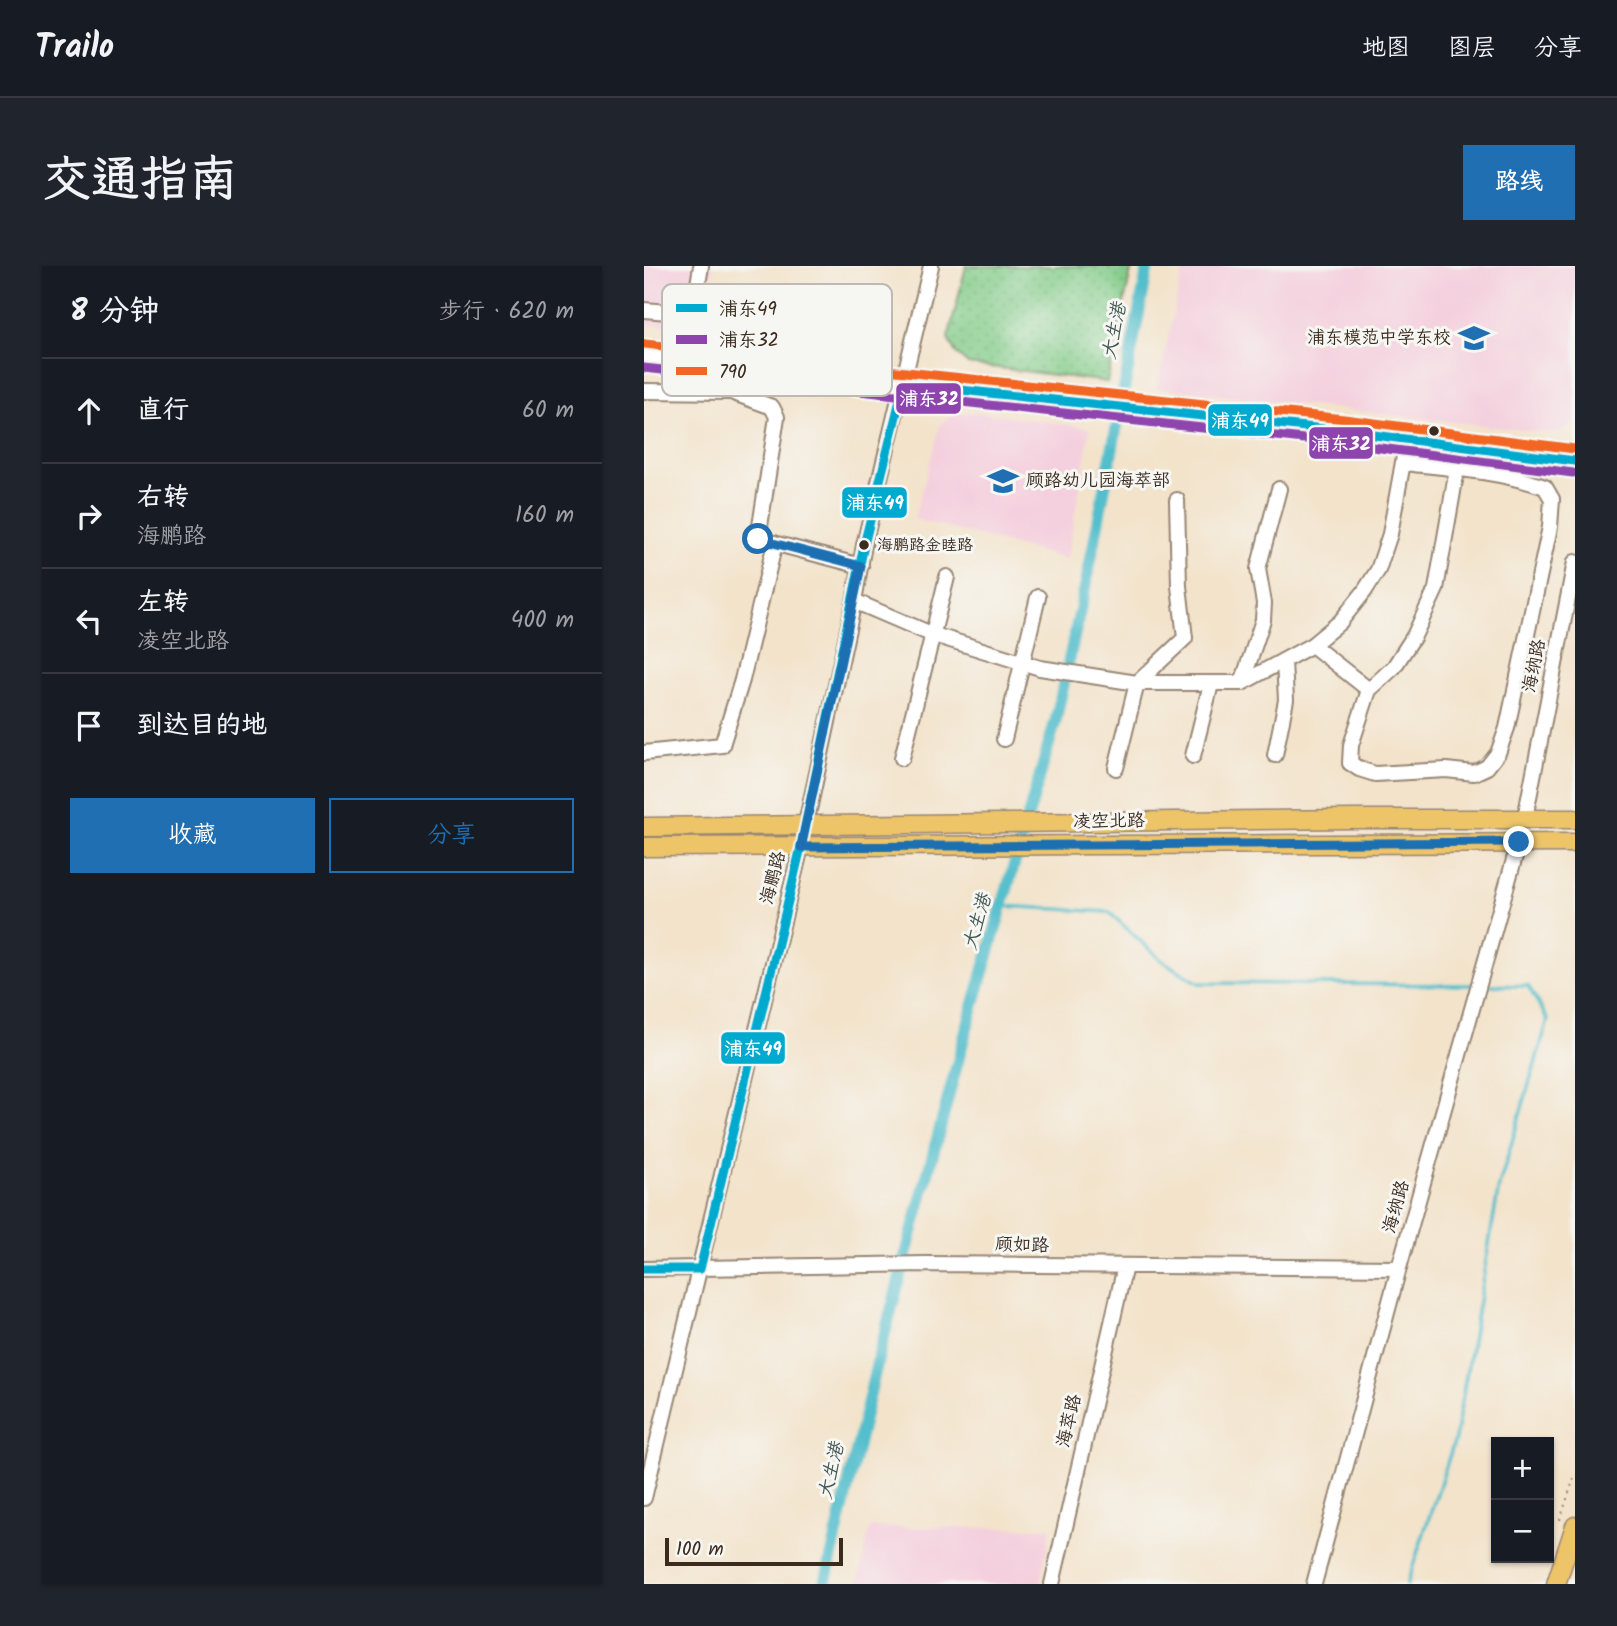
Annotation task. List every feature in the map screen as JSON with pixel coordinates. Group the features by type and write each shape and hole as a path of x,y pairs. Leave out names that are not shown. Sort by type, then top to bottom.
{"main road":[{"name":"凌空北路","path":"644,827 1575,819"},
{"name":"凌空北路","path":"644,847 1575,843"},
{"path":"1556,1584 1567,1523"}],"street":[{"path":"698,284 701,266"},
{"name":"海鹏路","path":"644,1498 801,847 864,545 931,266"},
{"path":"644,310 662,311"},
{"path":"644,356 662,358"},
{"path":"892,383 1141,409 1575,461"},
{"path":"644,391 662,391"},
{"path":"742,396 772,407 776,417 758,539 861,566"},
{"path":"854,600 931,634 1040,668 1137,684 1242,683 1312,645 1340,622 1364,592 1378,570 1390,534 1407,440"},
{"path":"1404,463 1457,469 1521,479 1545,487 1552,499 1550,527 1507,728 1487,767 1474,773 1446,770 1375,774 1350,763 1351,745 1369,690 1394,667 1414,636 1436,589 1457,469"},
{"path":"1242,683 1264,620 1258,569 1279,489"},
{"path":"1116,768 1137,684 1185,638 1179,586 1177,500"},
{"path":"644,753 722,745 742,680 775,543"},
{"name":"海纳路","path":"1525,818 1575,562"},
{"path":"902,758 947,577"},
{"path":"1004,739 1038,597"},
{"path":"1312,645 1369,690"},
{"path":"1275,755 1286,700 1284,661"},
{"path":"1193,757 1210,684"},
{"name":"海纳路","path":"1314,1584 1399,1268 1519,842"},
{"name":"顾如路","path":"644,1269 883,1265 1399,1268"},
{"name":"海萃路","path":"1052,1584 1125,1266"}],"path":[{"path":"1567,1523 1575,1475"}],"shaded area":[{"path":"644,266 714,266 709,284 662,284 662,325 644,324"},
{"path":"1184,266 1575,266 1575,421 1562,431 1549,433 1157,388"},
{"name":"顾路幼儿园海萃部","path":"976,412 1090,428 1067,559 914,519 941,423 955,414"},
{"path":"870,1527 1051,1528 1040,1584 858,1584"}],"green space":[{"path":"966,266 1132,266 1107,382 968,364 956,353 948,339"}],"waterway":[{"name":"大生港","path":"825,1584 878,1359 966,1031 1055,723 1088,574 1148,266"},
{"path":"1003,906 1109,912 1161,960 1199,983 1476,985"},
{"path":"1407,1584 1455,1439 1499,1186 1548,1020 1528,986 1484,985"}],"transit line":[{"name":"790","path":"645,344 662,346"},
{"name":"浦东32","path":"644,368 662,370"},
{"name":"790","path":"892,371 1344,419 1575,449"},
{"name":"浦东49","path":"904,384 1343,431 1575,461"},
{"name":"浦东49","path":"700,1269 801,847 864,545 904,384"},
{"name":"浦东32","path":"892,395 1342,443 1573,473"},
{"name":"浦东49","path":"644,1269 700,1269"}],"place":[{"name":"浦东模范中学东校","path":"1474,338"},
{"name":"顾路幼儿园海萃部","path":"1003,481"},
{"name":"海鹏路金睦路","path":"864,545"}],"route":[{"path":"758,539 861,566 801,847 1519,842"}]}
